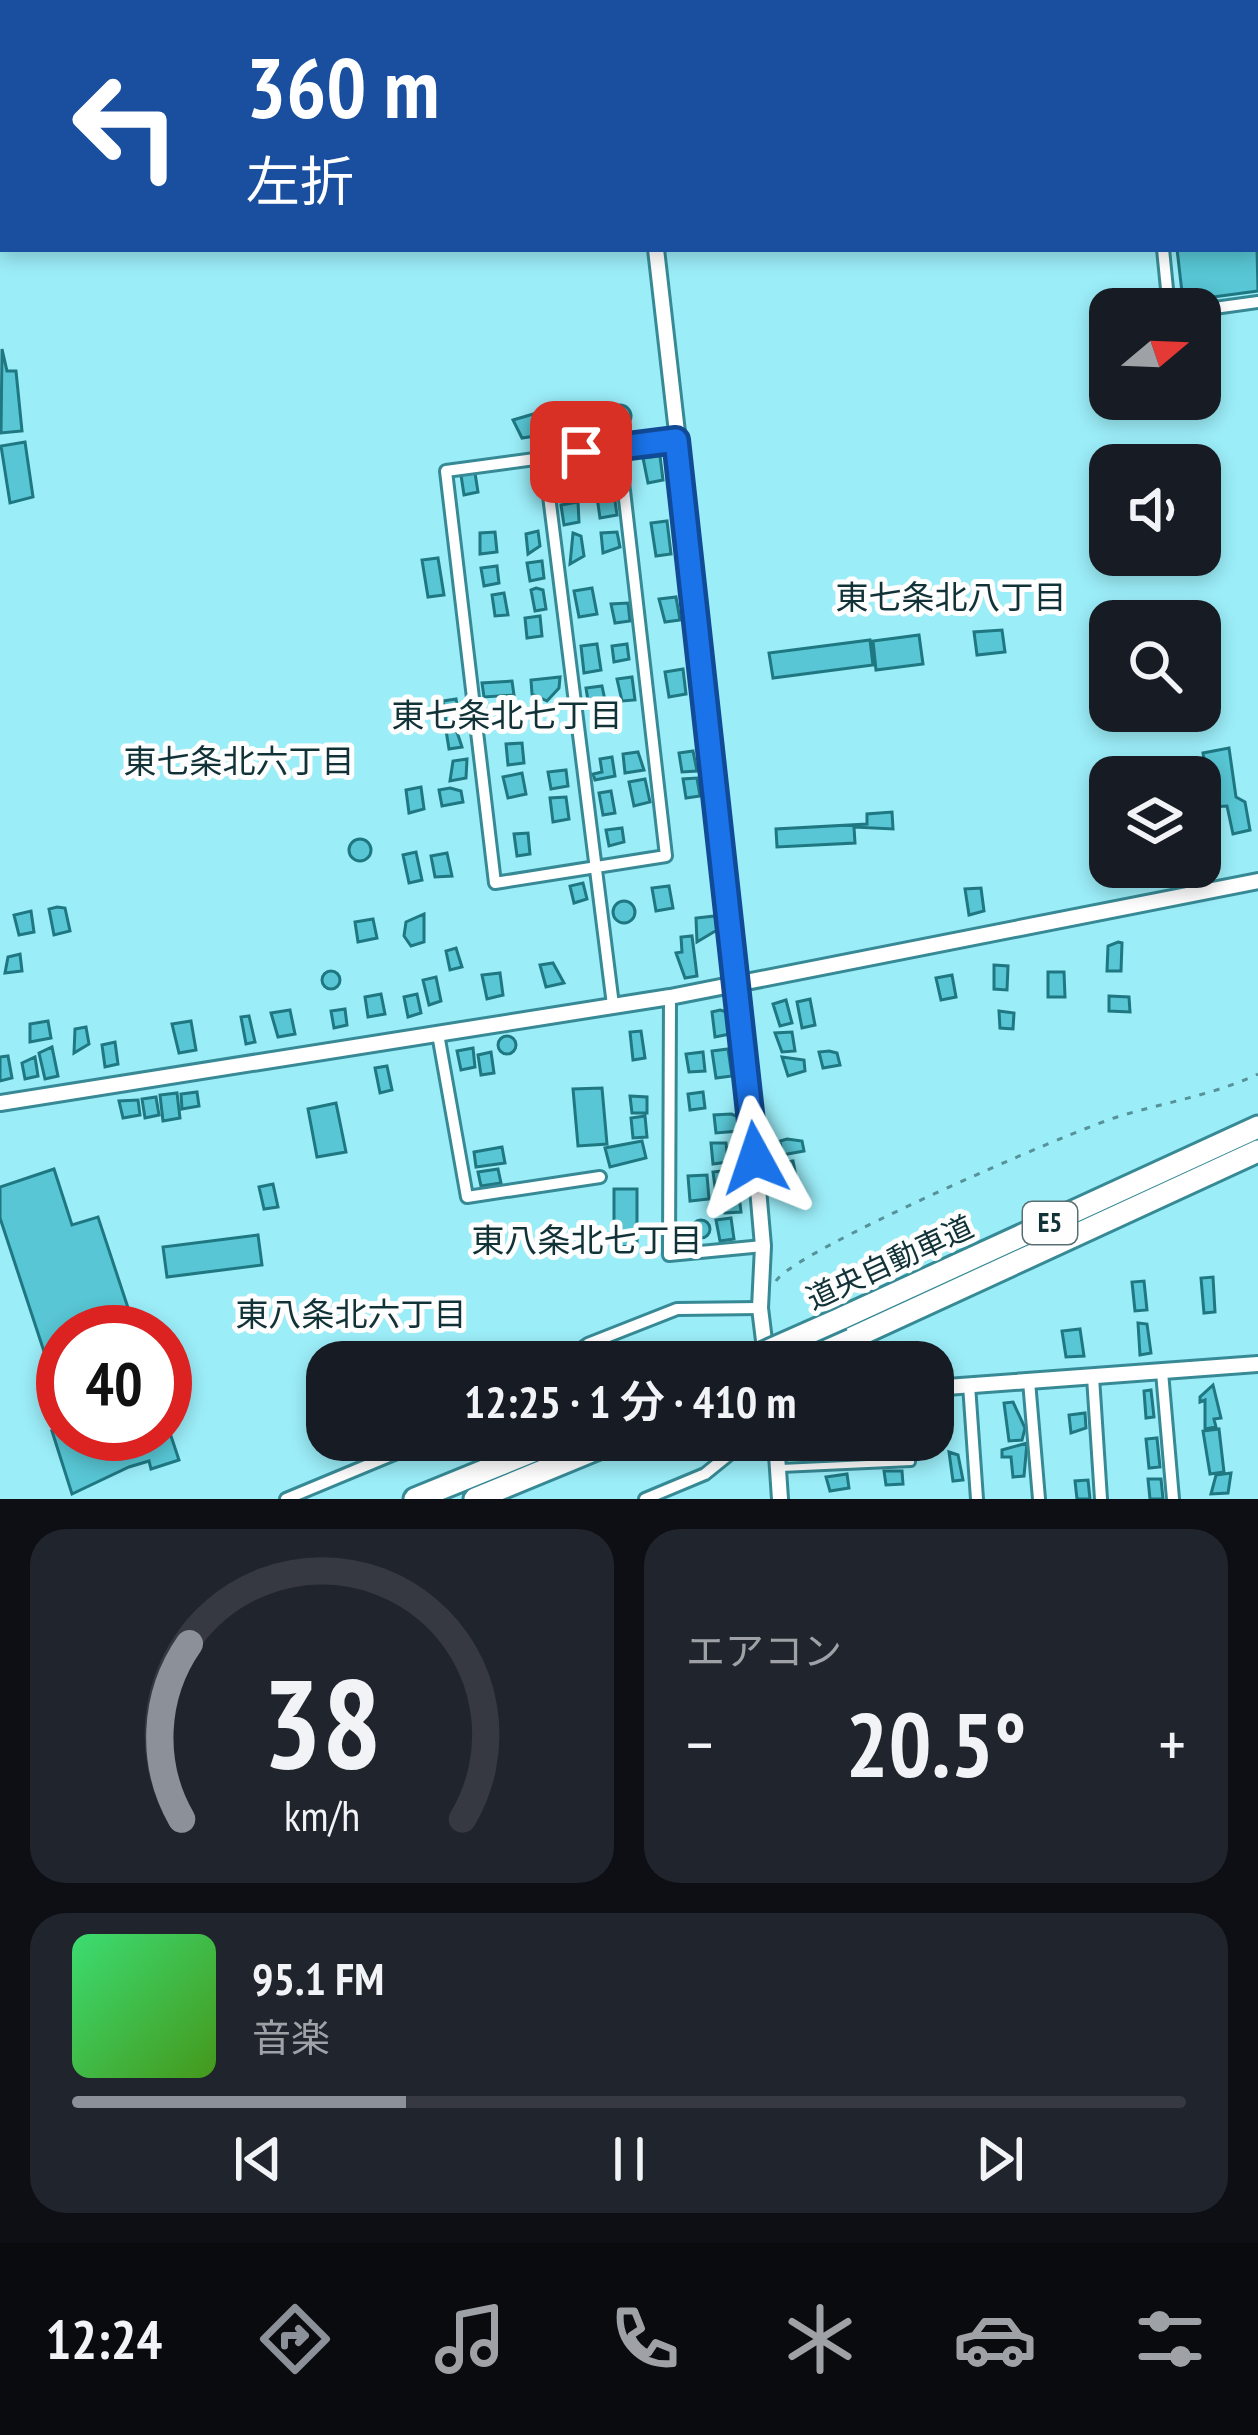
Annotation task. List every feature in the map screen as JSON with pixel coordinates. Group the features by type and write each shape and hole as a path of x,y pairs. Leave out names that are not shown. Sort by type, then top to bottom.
{"highway":[{"name":"道央自動車道","path":"790,1341 1258,1127"},
{"name":"道央自動車道","path":"849,1341 1258,1151"},
{"path":"416,1499 509,1461"},
{"path":"475,1499 567,1461"}],"street":[{"path":"656,252 740,982 763,1246 760,1308 764,1341"},
{"path":"1163,252 1167,288"},
{"path":"1221,307 1258,302"},
{"path":"619,447 666,856 496,883 446,471 544,456 676,440"},
{"path":"544,456 613,1005"},
{"path":"0,1103 670,997 1258,881"},
{"path":"670,997 669,1255 763,1246"},
{"path":"438,1034 466,1197 600,1177"},
{"path":"596,1341 677,1309 760,1308"},
{"path":"954,1386 1258,1364"},
{"path":"1162,1372 1172,1499"},
{"path":"1093,1377 1101,1499"},
{"path":"1029,1382 1039,1499"},
{"path":"969,1385 976,1499"},
{"path":"286,1499 377,1461"},
{"path":"645,1499 705,1474 721,1461"},
{"path":"778,1461 781,1499"}],"lane":[{"path":"778,1468 911,1461"}],"path":[{"path":"760,1308 782,1271 840,1237 1112,1118 1211,1096 1258,1074"}],"building":[{"path":"1177,252 1257,252 1258,291 1221,296 1221,288 1182,288"},
{"path":"2,349 7,371 16,371 22,431 1,433"},
{"path":"620,405 631,416 620,427 609,416"},
{"path":"597,407 600,439 592,439 583,433 581,409"},
{"path":"537,413 542,435 522,438 513,420"},
{"path":"25,442 33,497 10,503 1,446"},
{"path":"660,456 663,480 648,483 643,458"},
{"path":"600,463 612,475 600,487 588,475"},
{"path":"475,473 478,492 464,495 461,475"},
{"path":"614,494 617,515 600,518 597,497"},
{"path":"578,502 579,522 564,525 561,505"},
{"path":"667,521 671,554 656,556 651,523"},
{"path":"538,531 540,546 528,554 526,534"},
{"path":"495,532 497,552 480,554 480,533"},
{"path":"617,532 620,547 603,553 601,533"},
{"path":"573,533 581,536 584,556 570,564"},
{"path":"438,558 444,595 428,597 422,560"},
{"path":"542,561 544,578 530,581 527,563"},
{"path":"497,566 499,583 484,586 481,568"},
{"path":"592,588 597,614 579,617 574,591"},
{"path":"531,590 543,590 546,609 535,611"},
{"path":"504,593 508,615 495,616 492,595"},
{"path":"676,597 680,620 665,622 659,599"},
{"path":"628,603 630,621 615,623 611,604"},
{"path":"540,616 542,636 527,638 525,618"},
{"path":"1002,630 1005,652 977,655 974,632"},
{"path":"919,635 923,664 876,670 873,641"},
{"path":"870,640 873,665 773,678 769,653"},
{"path":"597,644 601,670 584,673 581,646"},
{"path":"627,644 629,659 614,662 612,646"},
{"path":"683,669 686,694 669,697 665,672"},
{"path":"560,677 559,688 547,701 532,694 531,680"},
{"path":"632,677 635,700 622,701 617,679"},
{"path":"512,681 514,695 484,697 482,683"},
{"path":"602,686 606,705 589,707 586,688"},
{"path":"456,699 459,720 446,722 443,701"},
{"path":"454,723 462,747 449,749 445,724"},
{"path":"522,743 524,763 508,765 506,744"},
{"path":"1229,748 1236,797 1245,802 1250,830 1233,834 1227,806 1221,806 1221,756 1203,753"},
{"path":"693,751 697,771 682,772 679,753"},
{"path":"638,752 644,770 625,773 623,754"},
{"path":"612,757 615,776 595,780 593,774 602,772 600,759"},
{"path":"467,759 466,778 450,781 453,761"},
{"path":"566,770 568,786 551,789 548,772"},
{"path":"522,773 526,794 508,798 503,777"},
{"path":"697,778 700,796 686,798 683,779"},
{"path":"645,779 650,802 634,806 629,782"},
{"path":"421,787 424,809 409,813 406,790"},
{"path":"439,790 461,791 463,802 442,806"},
{"path":"611,791 615,813 603,815 599,793"},
{"path":"566,797 569,819 553,822 550,798"},
{"path":"892,812 893,829 854,827 855,843 777,847 776,829 867,824 867,814"},
{"path":"622,828 624,842 609,846 606,830"},
{"path":"528,833 530,854 517,856 514,834"},
{"path":"360,839 371,850 360,861 349,850"},
{"path":"416,852 422,880 409,883 403,855"},
{"path":"447,853 452,876 435,877 431,856"},
{"path":"583,883 587,899 574,903 570,886"},
{"path":"669,886 673,908 656,911 652,888"},
{"path":"981,888 984,911 969,915 965,889"},
{"path":"624,901 635,912 624,923 613,912"},
{"path":"65,908 70,931 54,935 49,909"},
{"path":"31,911 34,932 19,935 14,915"},
{"path":"424,914 424,942 411,946 404,936 406,922"},
{"path":"715,916 717,930 697,942 696,918"},
{"path":"373,919 377,938 358,942 355,922"},
{"path":"692,936 697,976 685,978 676,953 682,952 681,937"},
{"path":"1122,943 1121,971 1107,971 1108,946"},
{"path":"456,948 462,967 450,970 446,951"},
{"path":"20,954 22,971 5,973 8,957"},
{"path":"553,963 564,983 546,987 540,965"},
{"path":"994,965 1008,966 1007,990 994,989"},
{"path":"331,971 340,980 331,989 322,980"},
{"path":"1048,972 1064,972 1065,997 1048,997"},
{"path":"500,973 503,995 487,999 482,975"},
{"path":"952,975 956,997 941,1000 936,978"},
{"path":"436,977 441,1001 429,1005 423,980"},
{"path":"381,994 385,1014 368,1017 365,997"},
{"path":"417,994 421,1013 408,1017 404,997"},
{"path":"1109,996 1129,997 1130,1012 1109,1011"},
{"path":"810,999 815,1025 802,1028 797,1002"},
{"path":"786,1000 792,1023 780,1026 773,1004"},
{"path":"345,1009 347,1025 334,1028 331,1011"},
{"path":"290,1010 295,1034 278,1037 271,1013"},
{"path":"999,1011 1014,1013 1013,1029 1000,1028"},
{"path":"712,1012 727,1012 730,1034 715,1037"},
{"path":"249,1016 255,1042 246,1044 241,1017"},
{"path":"48,1021 51,1038 30,1042 30,1024"},
{"path":"191,1021 196,1050 179,1053 172,1024"},
{"path":"86,1027 89,1044 74,1053 75,1029"},
{"path":"641,1031 645,1058 633,1060 630,1032"},
{"path":"792,1032 795,1051 782,1052 775,1033"},
{"path":"507,1036 516,1045 507,1054 498,1045"},
{"path":"115,1042 118,1064 105,1067 102,1045"},
{"path":"52,1047 58,1076 45,1079 39,1053"},
{"path":"473,1048 475,1067 461,1070 457,1051"},
{"path":"728,1049 732,1076 716,1078 712,1051"},
{"path":"491,1052 494,1073 481,1075 478,1055"},
{"path":"703,1052 705,1071 689,1072 686,1054"},
{"path":"819,1052 837,1053 840,1065 823,1068"},
{"path":"8,1056 12,1078 0,1081 0,1057"},
{"path":"35,1057 38,1076 25,1079 22,1063"},
{"path":"782,1057 804,1060 805,1071 788,1076"},
{"path":"387,1066 392,1090 380,1093 375,1068"},
{"path":"602,1088 607,1144 578,1146 573,1089"},
{"path":"197,1092 199,1106 182,1109 181,1094"},
{"path":"703,1092 705,1108 690,1110 688,1094"},
{"path":"177,1093 180,1118 163,1121 160,1095"},
{"path":"630,1096 647,1097 647,1113 632,1113"},
{"path":"156,1097 159,1115 145,1118 142,1099"},
{"path":"138,1100 140,1115 123,1118 119,1101"},
{"path":"336,1103 346,1152 317,1157 308,1109"},
{"path":"714,1115 742,1118 739,1131 716,1133"},
{"path":"645,1116 647,1137 633,1138 631,1118"},
{"path":"642,1141 646,1158 610,1167 605,1148"},
{"path":"780,1141 802,1141 804,1151 782,1155"},
{"path":"711,1143 726,1143 728,1162 713,1164"},
{"path":"502,1147 505,1163 476,1167 474,1152"},
{"path":"793,1161 796,1176 783,1182 780,1163"},
{"path":"54,1169 72,1225 98,1217 127,1305 36,1305 36,1327 0,1218 0,1187"},
{"path":"498,1169 501,1183 481,1186 478,1172"},
{"path":"730,1170 733,1192 716,1194 713,1172"},
{"path":"707,1175 709,1199 690,1201 688,1176"},
{"path":"273,1184 278,1207 264,1209 259,1187"},
{"path":"614,1189 637,1189 637,1246 614,1247"},
{"path":"739,1195 741,1212 725,1213 723,1197"},
{"path":"731,1218 734,1239 720,1241 716,1220"},
{"path":"701,1220 710,1229 701,1238 692,1229"},
{"path":"258,1235 262,1265 167,1277 163,1247"},
{"path":"1213,1277 1215,1312 1204,1313 1201,1278"},
{"path":"1144,1281 1147,1310 1135,1311 1132,1282"},
{"path":"1138,1323 1147,1324 1151,1353 1140,1355"},
{"path":"1080,1329 1084,1356 1066,1357 1062,1331"},
{"path":"1213,1385 1221,1418 1214,1419 1216,1427 1205,1429 1205,1400 1200,1402 1200,1397"},
{"path":"1151,1390 1154,1417 1146,1418 1144,1391"},
{"path":"1013,1402 1025,1428 1022,1440 1009,1441 1004,1403"},
{"path":"1085,1413 1086,1428 1071,1433 1069,1415"},
{"path":"1219,1429 1224,1472 1210,1474 1203,1431"},
{"path":"1157,1438 1160,1467 1149,1468 1146,1439"},
{"path":"1027,1443 1024,1476 1013,1477 1011,1457 1002,1457 1002,1450"},
{"path":"954,1454 963,1480 953,1481 950,1461"},
{"path":"62,1461 149,1461 129,1467 72,1494"},
{"path":"149,1461 176,1461 151,1469"},
{"path":"884,1471 902,1471 903,1484 886,1485"},
{"path":"1231,1473 1228,1493 1211,1494 1216,1475"},
{"path":"847,1474 849,1488 830,1491 826,1477"},
{"path":"1148,1479 1161,1479 1163,1499 1150,1499"},
{"path":"1088,1480 1090,1499 1077,1499 1075,1481"}],"district":[{"name":"東七条北八丁目","path":"951,597"},
{"name":"東七条北七丁目","path":"507,715"},
{"name":"東七条北六丁目","path":"239,761"},
{"name":"東八条北七丁目","path":"587,1240"},
{"name":"東八条北六丁目","path":"351,1314"}],"route":[{"path":"581,452 676,440 740,982 755,1158"}]}
